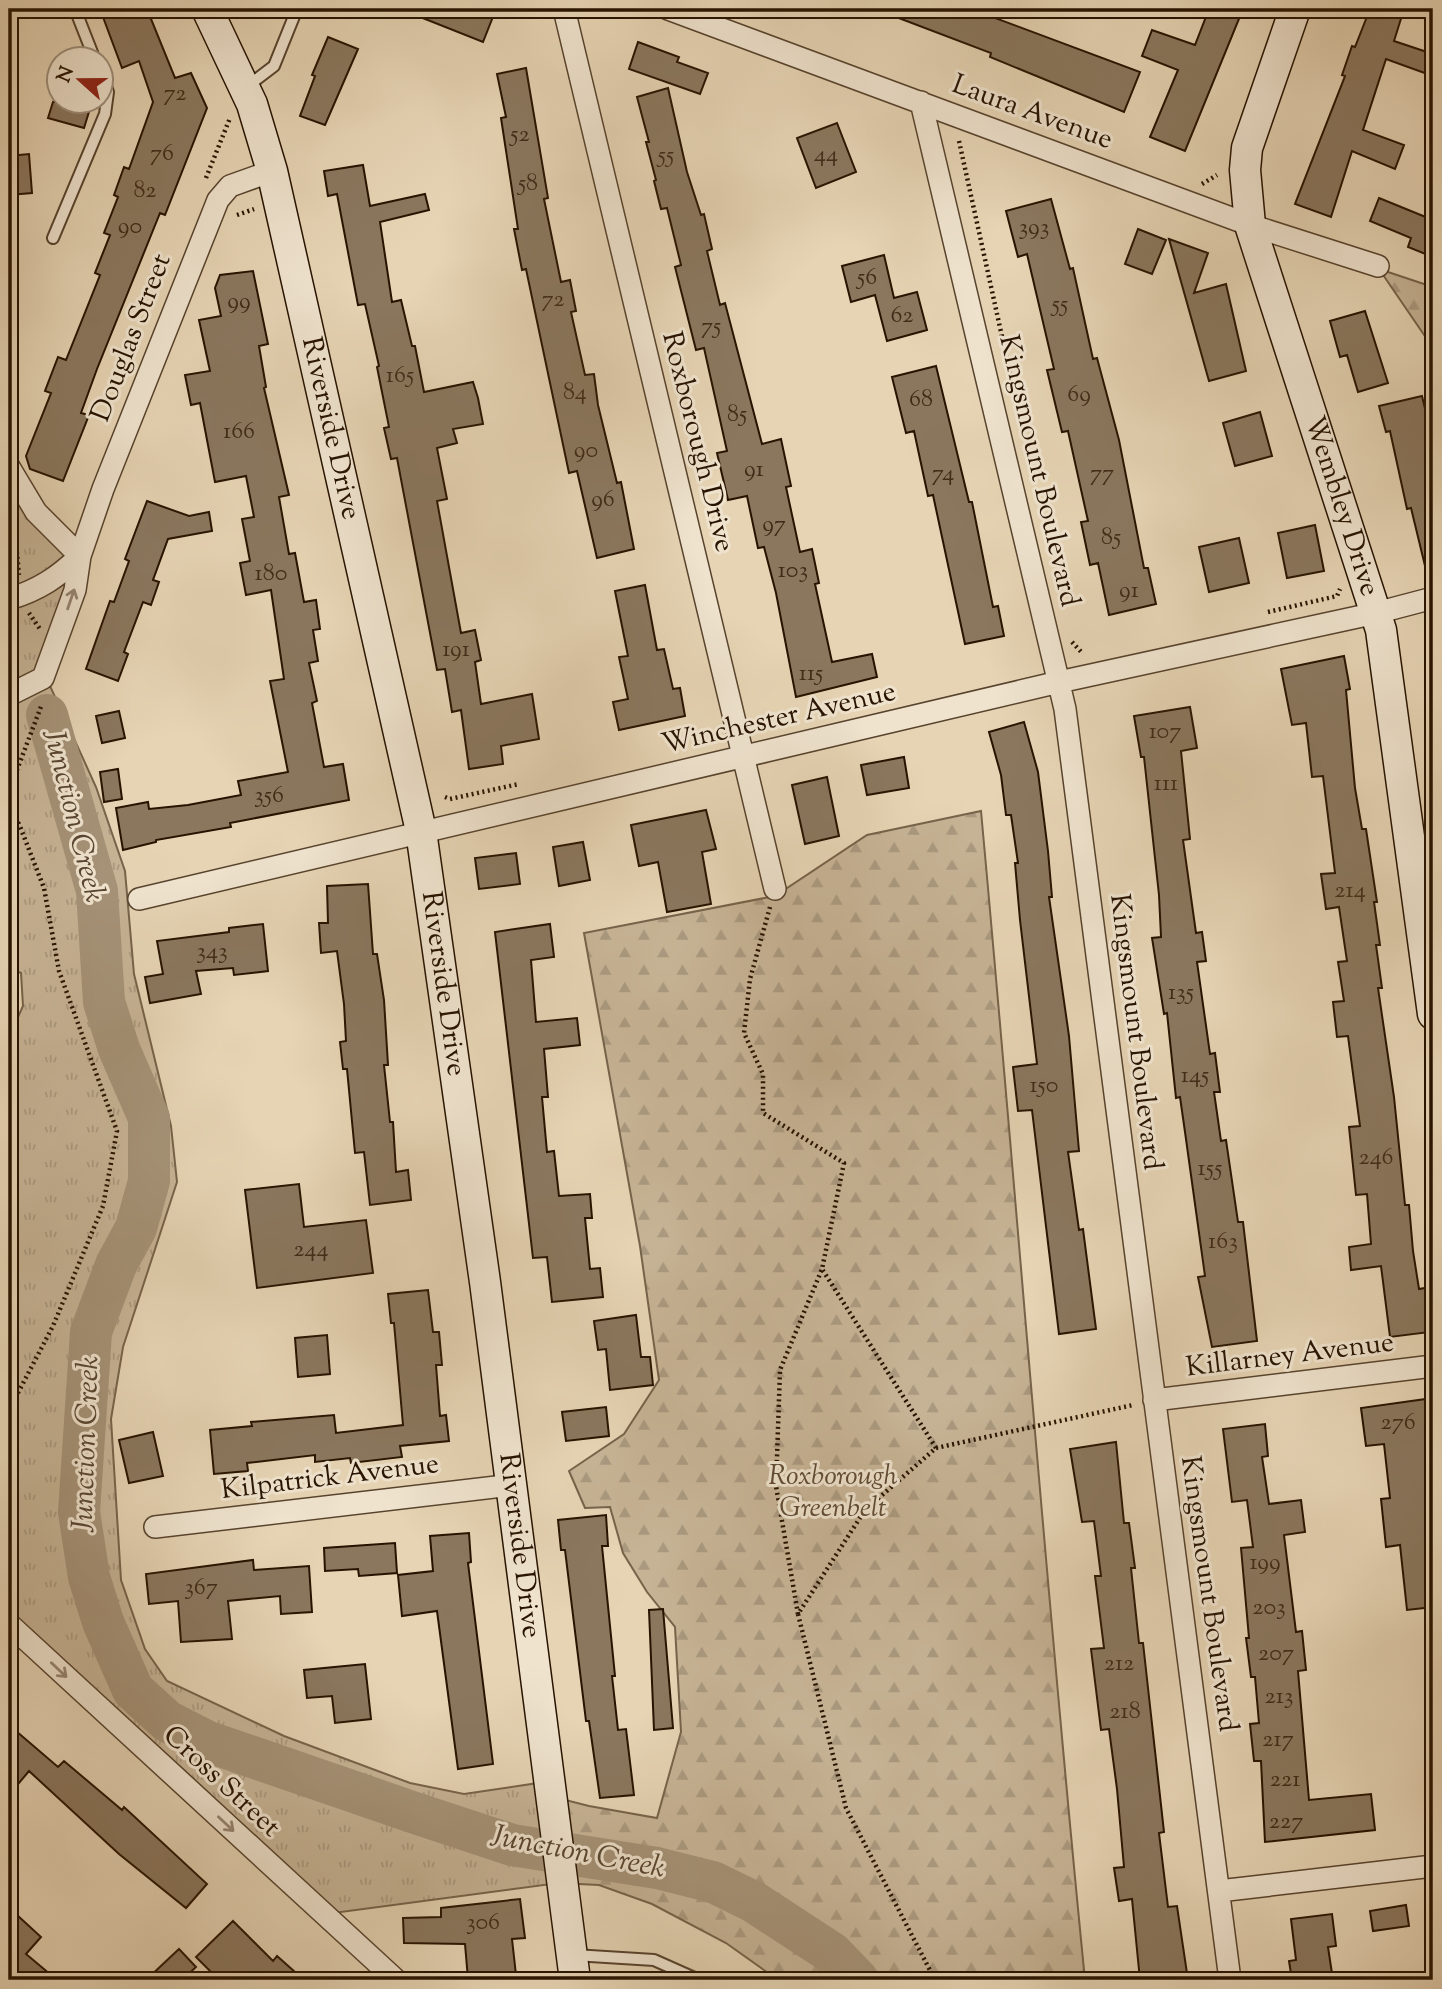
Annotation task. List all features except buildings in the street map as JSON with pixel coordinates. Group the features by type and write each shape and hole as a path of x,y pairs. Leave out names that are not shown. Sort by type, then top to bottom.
{"street":[{"name":"Riverside Drive","path":"207,9 260,175 421,831 512,1485 550,1803 573,1967"},
{"name":"Roxborough Drive","path":"564,9 775,889"},
{"name":"Laura Avenue","path":"668,9 1250,225 1378,266"},
{"name":"Wembley Drive","path":"1295,9 1251,129 1245,170 1250,225 1376,613 1384,645 1433,1014"},
{"name":"Kingsmount Boulevard","path":"922,102 1059,682 1230,1980"},
{"name":"Douglas Street","path":"9,695 43,678 75,590 80,556 103,489 207,222 218,200 230,186 260,175"},
{"path":"9,467 36,512 80,556"},
{"name":"Douglas Street","path":"15,597 56,579 80,556"},
{"name":"Winchester Avenue","path":"139,899 1059,682 1376,613 1433,597"},
{"name":"Killarney Avenue","path":"1154,1400 1433,1366"},
{"name":"Kilpatrick Avenue","path":"155,1527 512,1485"},
{"name":"Cross Street","path":"9,1624 396,1980"},
{"path":"1219,1891 1433,1866"}],"lane":[{"path":"75,9 90,46"},
{"path":"236,99 274,66 297,9"},
{"path":"53,238 104,116"},
{"path":"573,1967 654,1960 699,1980"}],"path":[{"path":"235,125 236,99"},
{"path":"256,219 260,175"},
{"path":"9,531 17,553 15,597 43,632 56,641"},
{"path":"9,791 46,693"},
{"path":"9,816 19,824 44,888 59,971 117,1132 103,1206 53,1326 9,1410"},
{"path":"775,889 750,979 744,1033 763,1074 763,1113 844,1163 822,1269 780,1370 776,1486 798,1614 846,1808 935,1980"},
{"path":"822,1269 936,1448"},
{"path":"798,1614 865,1510 936,1448 1154,1400"}],"green space":[{"path":"1379,269 1433,287 1433,348"},
{"path":"9,463 79,554 45,675 96,787 125,871 134,974 171,1126 177,1182 123,1347 111,1419 121,1580 145,1649 167,1681 284,1736 410,1783 464,1794 545,1782 559,1883 326,1914 9,1622 9,1162 16,1151 9,1128 9,1037 23,1006 21,973 9,968"},
{"name":"Roxborough Greenbelt","path":"981,811 1085,1980 778,1980 726,1943 652,1904 599,1885 559,1883 546,1795 657,1818 681,1732 675,1627 647,1592 623,1553 610,1507 585,1508 569,1471 624,1434 659,1380 640,1246 584,933 775,896 867,835"}],"waterway":[{"name":"Junction Creek","path":"47,715 97,891 104,1002 119,1049 149,1118 149,1181 136,1228 116,1265 91,1332 79,1512 89,1577 103,1622 133,1690 167,1721 206,1741 415,1813 512,1845 657,1868 713,1882 754,1902 832,1953 858,1980"}]}
